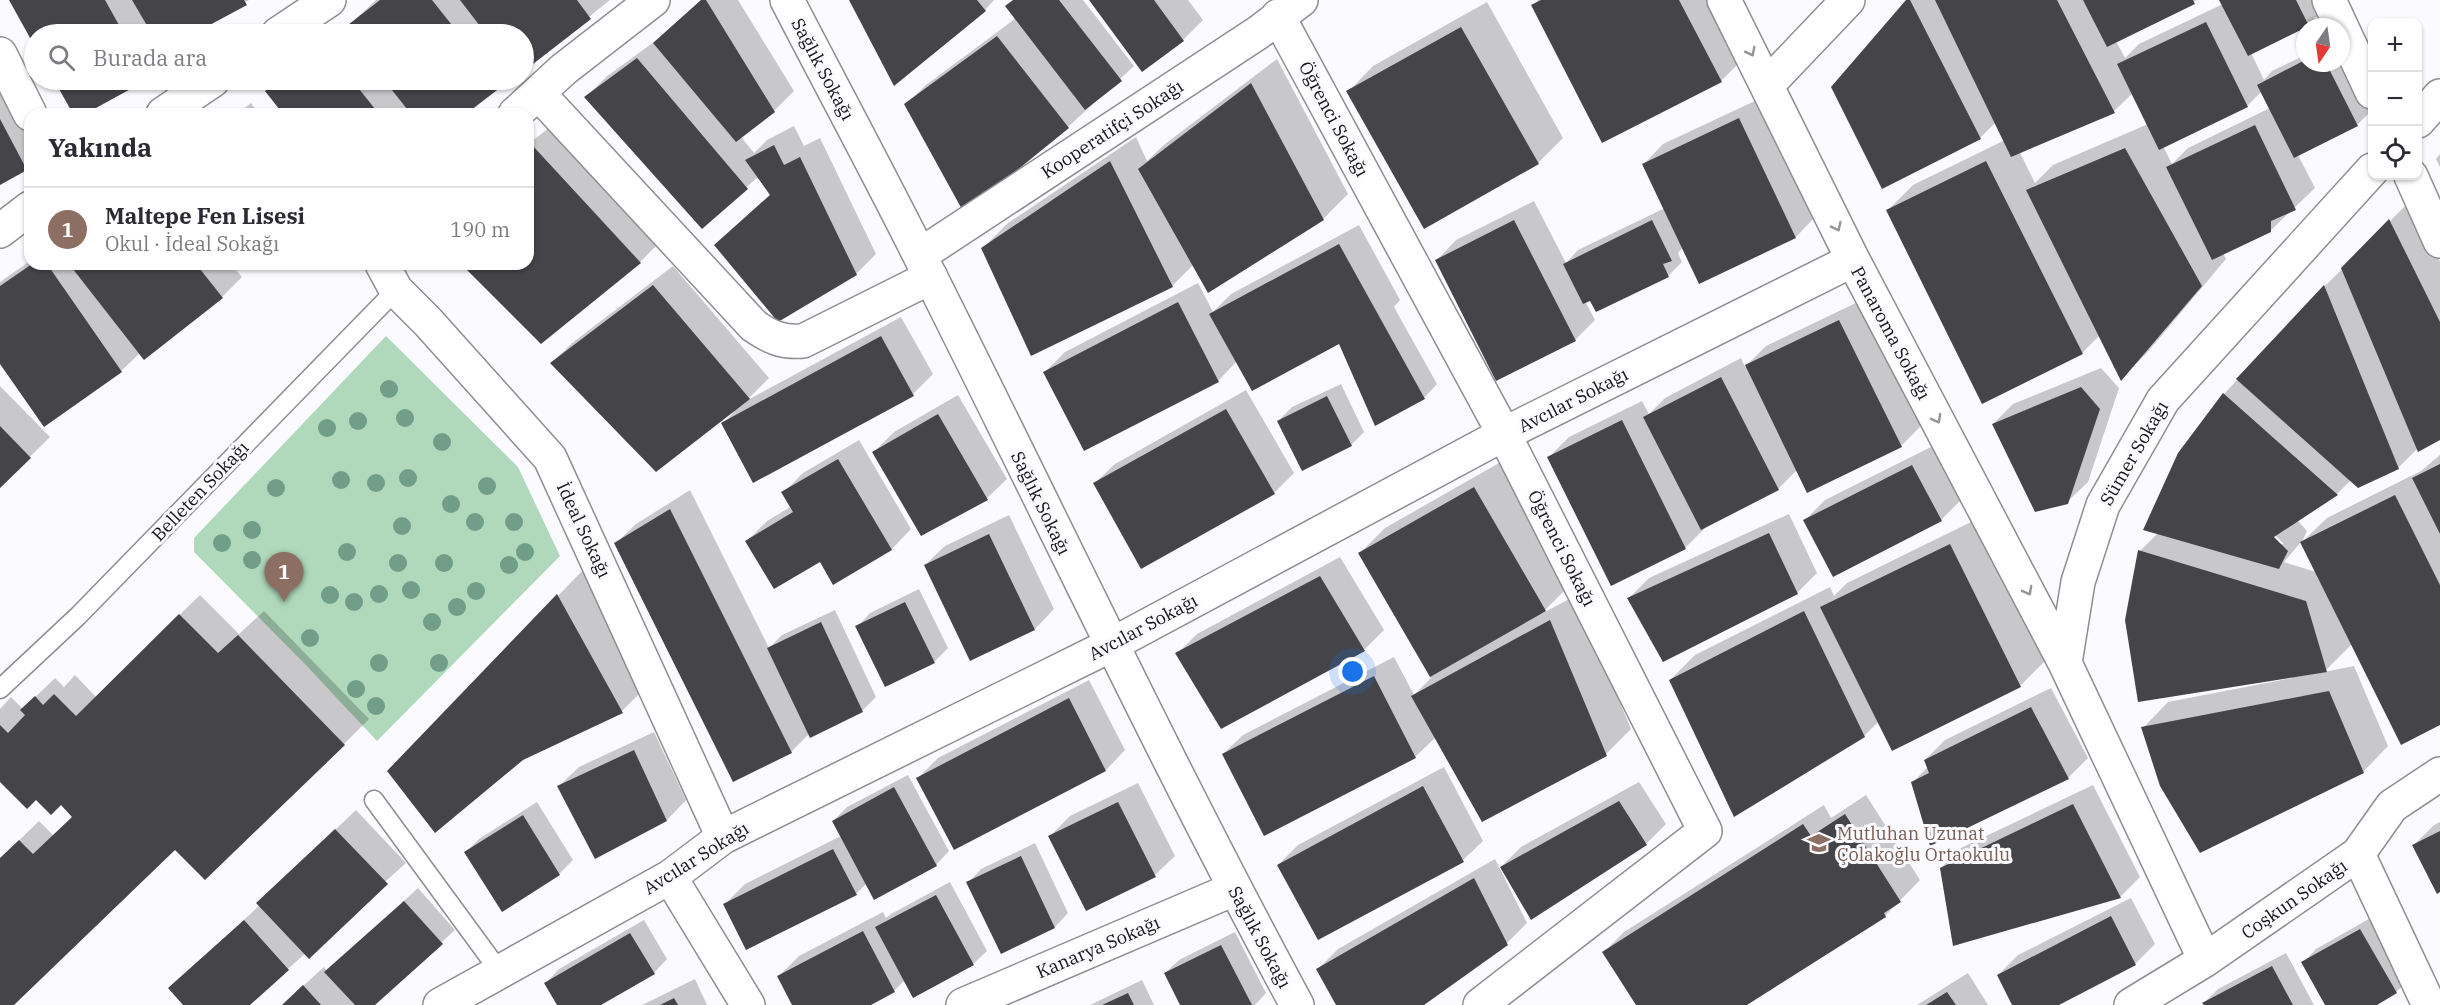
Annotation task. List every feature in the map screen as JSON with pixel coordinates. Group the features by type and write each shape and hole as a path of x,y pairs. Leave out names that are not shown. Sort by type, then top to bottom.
{"street":[{"path":"294,24 329,0"},
{"path":"527,103 564,69 653,0"},
{"name":"Sağlık Sokağı","path":"787,0 925,266 1234,889 1297,1005"},
{"name":"Panaroma Sokağı","path":"1724,0 1768,84 1853,260 2065,663"},
{"path":"1768,84 1848,0"},
{"path":"2329,0 2368,82"},
{"name":"Kooperatifçi Sokağı","path":"534,110 746,317 767,335 783,341 803,341 925,266 1290,8"},
{"name":"Öğrenci Sokağı","path":"1290,8 1705,831 1480,1005"},
{"path":"0,54 27,108"},
{"path":"172,108 198,90"},
{"path":"2422,116 2440,96"},
{"name":"Sümer Sokağı","path":"2065,663 2078,582 2103,505 2163,400 2368,175"},
{"path":"2413,180 2440,241"},
{"path":"0,231 24,213"},
{"name":"Avcılar Sokağı","path":"440,1005 670,877 723,837 1111,645 1504,434 1853,260"},
{"name":"İdeal Sokağı","path":"389,277 550,458 723,837"},
{"path":"2065,663 2205,960"},
{"name":"Coşkun Sokağı","path":"2131,1005 2205,960 2358,854 2392,806 2440,774"},
{"path":"2358,854 2429,1005"},
{"path":"670,877 748,1005"},
{"name":"Kanarya Sokağı","path":"963,1005 1234,889"}],"lane":[{"name":"Belleten Sokağı","path":"0,688 78,616 389,277"},
{"path":"374,800 500,972"}],"green space":[{"path":"386,336 518,467 560,556 377,741 304,663 194,552 194,538"}],"building":[{"path":"9,0 105,0 118,24 24,24 24,27"},
{"path":"132,0 244,0 247,5 212,24 146,24"},
{"path":"380,0 432,0 451,24 349,24"},
{"path":"460,0 577,0 591,19 534,63 534,24 478,24"},
{"path":"701,0 706,0 775,112 736,142 653,43"},
{"path":"849,0 977,0 986,11 894,86"},
{"path":"1013,0 1059,0 1122,81 1085,110 1005,6"},
{"path":"1089,0 1154,0 1184,41 1142,72"},
{"path":"1541,0 1679,0 1722,82 1602,143 1531,5"},
{"path":"1906,0 1910,0 1981,139 1882,189 1831,87"},
{"path":"1935,0 2057,0 2115,113 2011,157"},
{"path":"2083,0 2193,0 2195,4 2107,47"},
{"path":"2219,0 2296,0 2305,18 2296,18 2296,32 2248,56"},
{"path":"2206,22 2248,107 2159,150 2117,64"},
{"path":"1461,27 1539,164 1424,229 1346,91"},
{"path":"997,36 1069,128 964,213 904,104"},
{"path":"637,58 748,189 702,229 584,97"},
{"path":"2296,65 2296,72 2331,72 2358,126 2294,158 2257,85"},
{"path":"1251,83 1324,220 1208,293 1138,169"},
{"path":"60,90 129,90 96,108 70,108"},
{"path":"360,90 374,108 278,108 265,91"},
{"path":"392,90 497,90 474,108 406,108"},
{"path":"1739,118 1796,238 1699,284 1642,164"},
{"path":"0,119 24,164 24,172 0,185"},
{"path":"2255,125 2296,210 2271,221 2271,232 2212,260 2166,167"},
{"path":"774,145 784,165 800,157 857,275 778,322 714,245 770,195 745,160"},
{"path":"534,147 641,263 541,344 467,270 534,270"},
{"path":"2125,148 2202,286 2121,381 2026,190"},
{"path":"1110,161 1173,287 1031,356 981,248"},
{"path":"1986,161 2083,354 1982,404 1886,210"},
{"path":"2389,219 2440,322 2440,440 2418,452 2341,268"},
{"path":"1514,220 1576,341 1496,381 1435,260"},
{"path":"1652,220 1672,261 1663,264 1669,277 1596,312 1590,301 1583,304 1563,264"},
{"path":"1339,244 1425,399 1375,426 1339,344 1252,391 1209,314"},
{"path":"24,270 51,270 122,372 44,427 0,364 0,286"},
{"path":"74,270 201,270 223,298 144,360"},
{"path":"653,285 750,399 656,472 550,363"},
{"path":"2324,285 2399,469 2358,488 2236,379"},
{"path":"1178,302 1219,382 1084,451 1043,372"},
{"path":"1839,320 1902,447 1807,493 1745,365"},
{"path":"881,336 914,396 753,483 721,423"},
{"path":"1721,377 1779,490 1701,530 1643,417"},
{"path":"2081,387 2100,409 2068,504 2035,512 1992,424"},
{"path":"2223,393 2338,495 2274,537 2288,551 2279,569 2143,530 2178,453"},
{"path":"1327,396 1352,446 1302,471 1277,421"},
{"path":"1226,409 1275,494 1141,569 1093,483"},
{"path":"938,414 988,500 921,536 872,452"},
{"path":"1622,420 1686,549 1611,586 1547,457"},
{"path":"0,426 31,458 0,488"},
{"path":"838,459 892,550 833,585 820,562 774,589 745,541 793,512 781,492"},
{"path":"2440,464 2440,534 2412,478"},
{"path":"1912,465 1942,521 1833,577 1803,520"},
{"path":"1474,487 1546,611 1430,677 1358,553"},
{"path":"2395,495 2440,585 2440,725 2401,745 2300,542"},
{"path":"670,509 792,753 733,782 614,543"},
{"path":"1769,533 1798,594 1663,662 1627,598"},
{"path":"989,534 1035,630 970,661 924,565"},
{"path":"1950,544 2021,687 1892,751 1820,607"},
{"path":"2138,550 2306,601 2327,672 2138,702 2125,620"},
{"path":"1320,576 1365,651 1221,729 1175,653"},
{"path":"557,594 623,713 523,760 435,833 387,771"},
{"path":"905,602 935,663 885,687 855,626"},
{"path":"1804,611 1865,737 1734,817 1669,680"},
{"path":"179,614 218,653 238,635 345,745 205,880 175,850 14,1005 0,1005 0,858 19,840 33,854 72,817 61,805 51,815 36,800 27,809 0,782 0,725 8,733 25,715 20,710 35,696 43,705 54,694 76,716"},
{"path":"1550,620 1607,756 1482,822 1411,696"},
{"path":"821,622 863,712 810,738 767,648"},
{"path":"1374,676 1416,758 1264,836 1222,754"},
{"path":"2329,691 2364,773 2200,853 2160,786 2141,727"},
{"path":"1069,698 1106,771 954,850 916,778"},
{"path":"2031,707 2069,779 1930,846 1911,782 1929,773 1924,760"},
{"path":"634,750 667,821 595,859 557,786"},
{"path":"1423,786 1464,862 1318,940 1277,865"},
{"path":"894,787 937,866 874,900 832,821"},
{"path":"1619,801 1647,845 1531,920 1500,867"},
{"path":"1118,802 1156,877 1086,911 1048,836"},
{"path":"2073,804 2121,898 1953,946 1940,868"},
{"path":"1845,814 1901,902 1884,913 1886,917 1747,1005 1636,1005 1602,952 1803,824 1811,836"},
{"path":"523,815 560,875 502,912 464,852"},
{"path":"335,829 388,884 309,959 256,903"},
{"path":"2440,831 2440,892 2437,894 2412,845"},
{"path":"833,849 857,895 746,950 723,904"},
{"path":"1021,856 1055,928 1001,954 966,882"},
{"path":"1474,878 1508,945 1424,1005 1336,1005 1316,969"},
{"path":"936,895 974,965 913,998 875,927"},
{"path":"404,901 443,944 375,1005 355,1005 324,972"},
{"path":"2111,916 2136,965 2059,1005 2012,1005 1997,975"},
{"path":"244,920 289,970 250,1005 183,1005 168,988"},
{"path":"2360,929 2397,993 2377,1005 2325,1005 2301,962"},
{"path":"863,931 895,992 871,1005 792,1005 777,976"},
{"path":"630,933 655,974 601,1005 557,1005 544,983"},
{"path":"1221,945 1252,1005 1180,1005 1164,973"},
{"path":"2272,966 2293,1005 2204,1005 2202,1003"},
{"path":"303,985 321,1005 282,1005"},
{"path":"1947,992 1956,1005 1926,1005"},
{"path":"1128,993 1134,1005 1102,1005"},
{"path":"674,998 678,1005 660,1005"}],"place":[{"name":"Maltepe Fen Lisesi","path":"284,602"},
{"name":"Mutluhan Uzunat Çolakoğlu Ortaokulu","path":"1819,843"}]}
